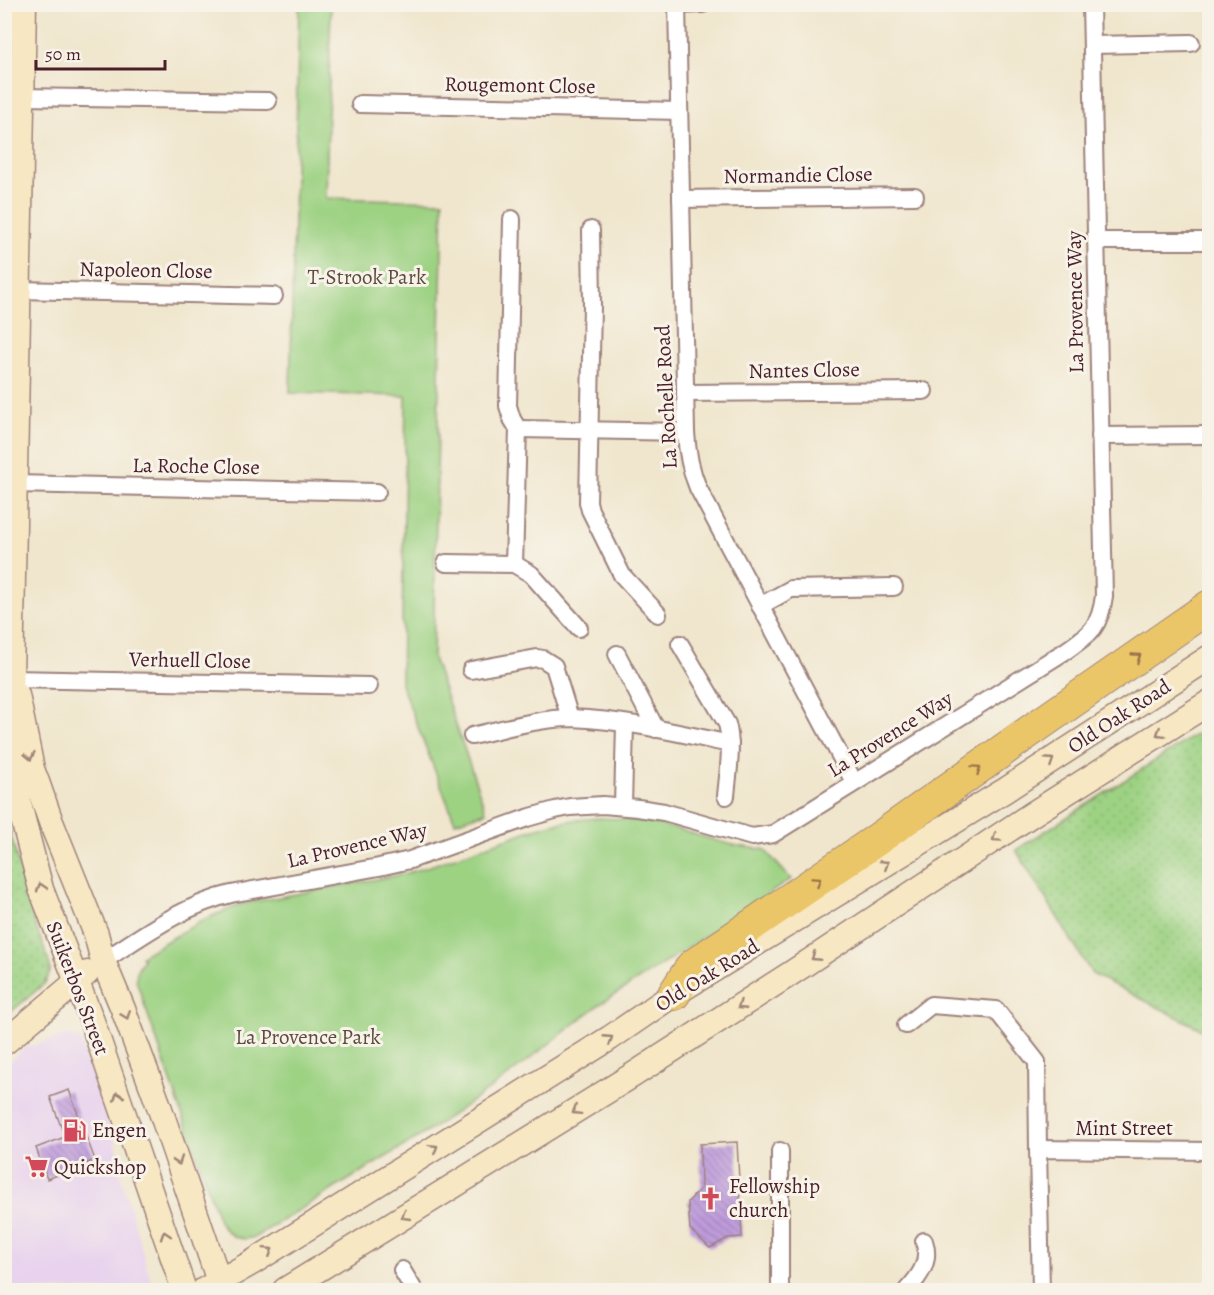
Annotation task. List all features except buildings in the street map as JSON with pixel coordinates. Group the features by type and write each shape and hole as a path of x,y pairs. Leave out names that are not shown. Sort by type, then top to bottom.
{"highway":[{"path":"674,993 692,966 875,841 1209,606"}],"main road":[{"name":"Suikerbos Street","path":"24,4 14,33 22,98 14,484 8,611 11,679 7,699 7,729 10,759 41,889 95,1030 184,1290"},
{"name":"Old Oak Road","path":"215,1288 610,1038 674,993 1004,791 1209,657"},
{"name":"Suikerbos Street","path":"11,679 18,698 32,769 159,1106 215,1288"},
{"name":"Old Oak Road","path":"285,1290 590,1102 1209,702"},
{"path":"4,1043 76,981 103,961"}],"street":[{"path":"677,5 704,4"},
{"name":"La Provence Way","path":"103,961 179,914 217,897 410,860 555,810 589,806 622,806 664,812 744,836 758,837 773,834 1067,650 1090,633 1100,616 1104,597 1091,4"},
{"name":"La Rochelle Road","path":"677,5 688,460 693,478 854,782"},
{"path":"1092,45 1191,44"},
{"path":"22,98 268,101"},
{"name":"Rougemont Close","path":"360,104 679,111"},
{"name":"Normandie Close","path":"681,199 915,196"},
{"path":"512,219 508,406 518,429 514,564"},
{"path":"591,230 592,306 588,502 622,575 658,614"},
{"path":"1096,241 1209,241"},
{"name":"Napoleon Close","path":"18,290 274,296"},
{"name":"Nantes Close","path":"685,393 924,391"},
{"path":"518,429 686,432"},
{"path":"1100,436 1209,435"},
{"name":"La Roche Close","path":"14,484 377,492"},
{"path":"446,563 514,564 531,574 579,628"},
{"path":"760,606 791,589 894,587"},
{"path":"680,644 727,724 730,744 726,796"},
{"path":"617,654 656,729"},
{"path":"471,670 529,659 543,659 554,666 557,672 570,718"},
{"name":"Verhuell Close","path":"11,679 369,686"},
{"path":"472,736 570,718 656,729 730,744"},
{"path":"622,806 625,724"},
{"path":"906,1025 931,1005 996,1010 1037,1062 1041,1290"},
{"name":"Mint Street","path":"1038,1149 1209,1151"},
{"path":"780,1151 780,1290"},
{"path":"907,1290 920,1276 926,1253 924,1241"},
{"path":"402,1270 414,1290"}],"shaded area":[{"path":"67,1035 80,1039 119,1154 115,1156 151,1281 140,1290 5,1290 5,1066 24,1048"}],"green space":[{"name":"T-Strook Park","path":"299,5 331,5 326,198 443,201 433,658 486,812 455,822 401,684 406,396 290,393"},
{"path":"1209,726 1209,1033 1092,974 1016,850"},
{"path":"4,801 22,878 50,967 45,983 5,1017"},
{"name":"La Provence Park","path":"597,818 647,822 708,839 764,849 791,879 600,1004 504,1079 430,1130 255,1237 243,1239 226,1231 219,1221 137,983 137,971 143,960 141,956 205,919 242,904 404,874 531,830 552,824"}],"place":[{"name":"Engen","path":"74,1130"},
{"name":"Quickshop","path":"36,1167"},
{"name":"Fellowship church","path":"711,1198"}]}
